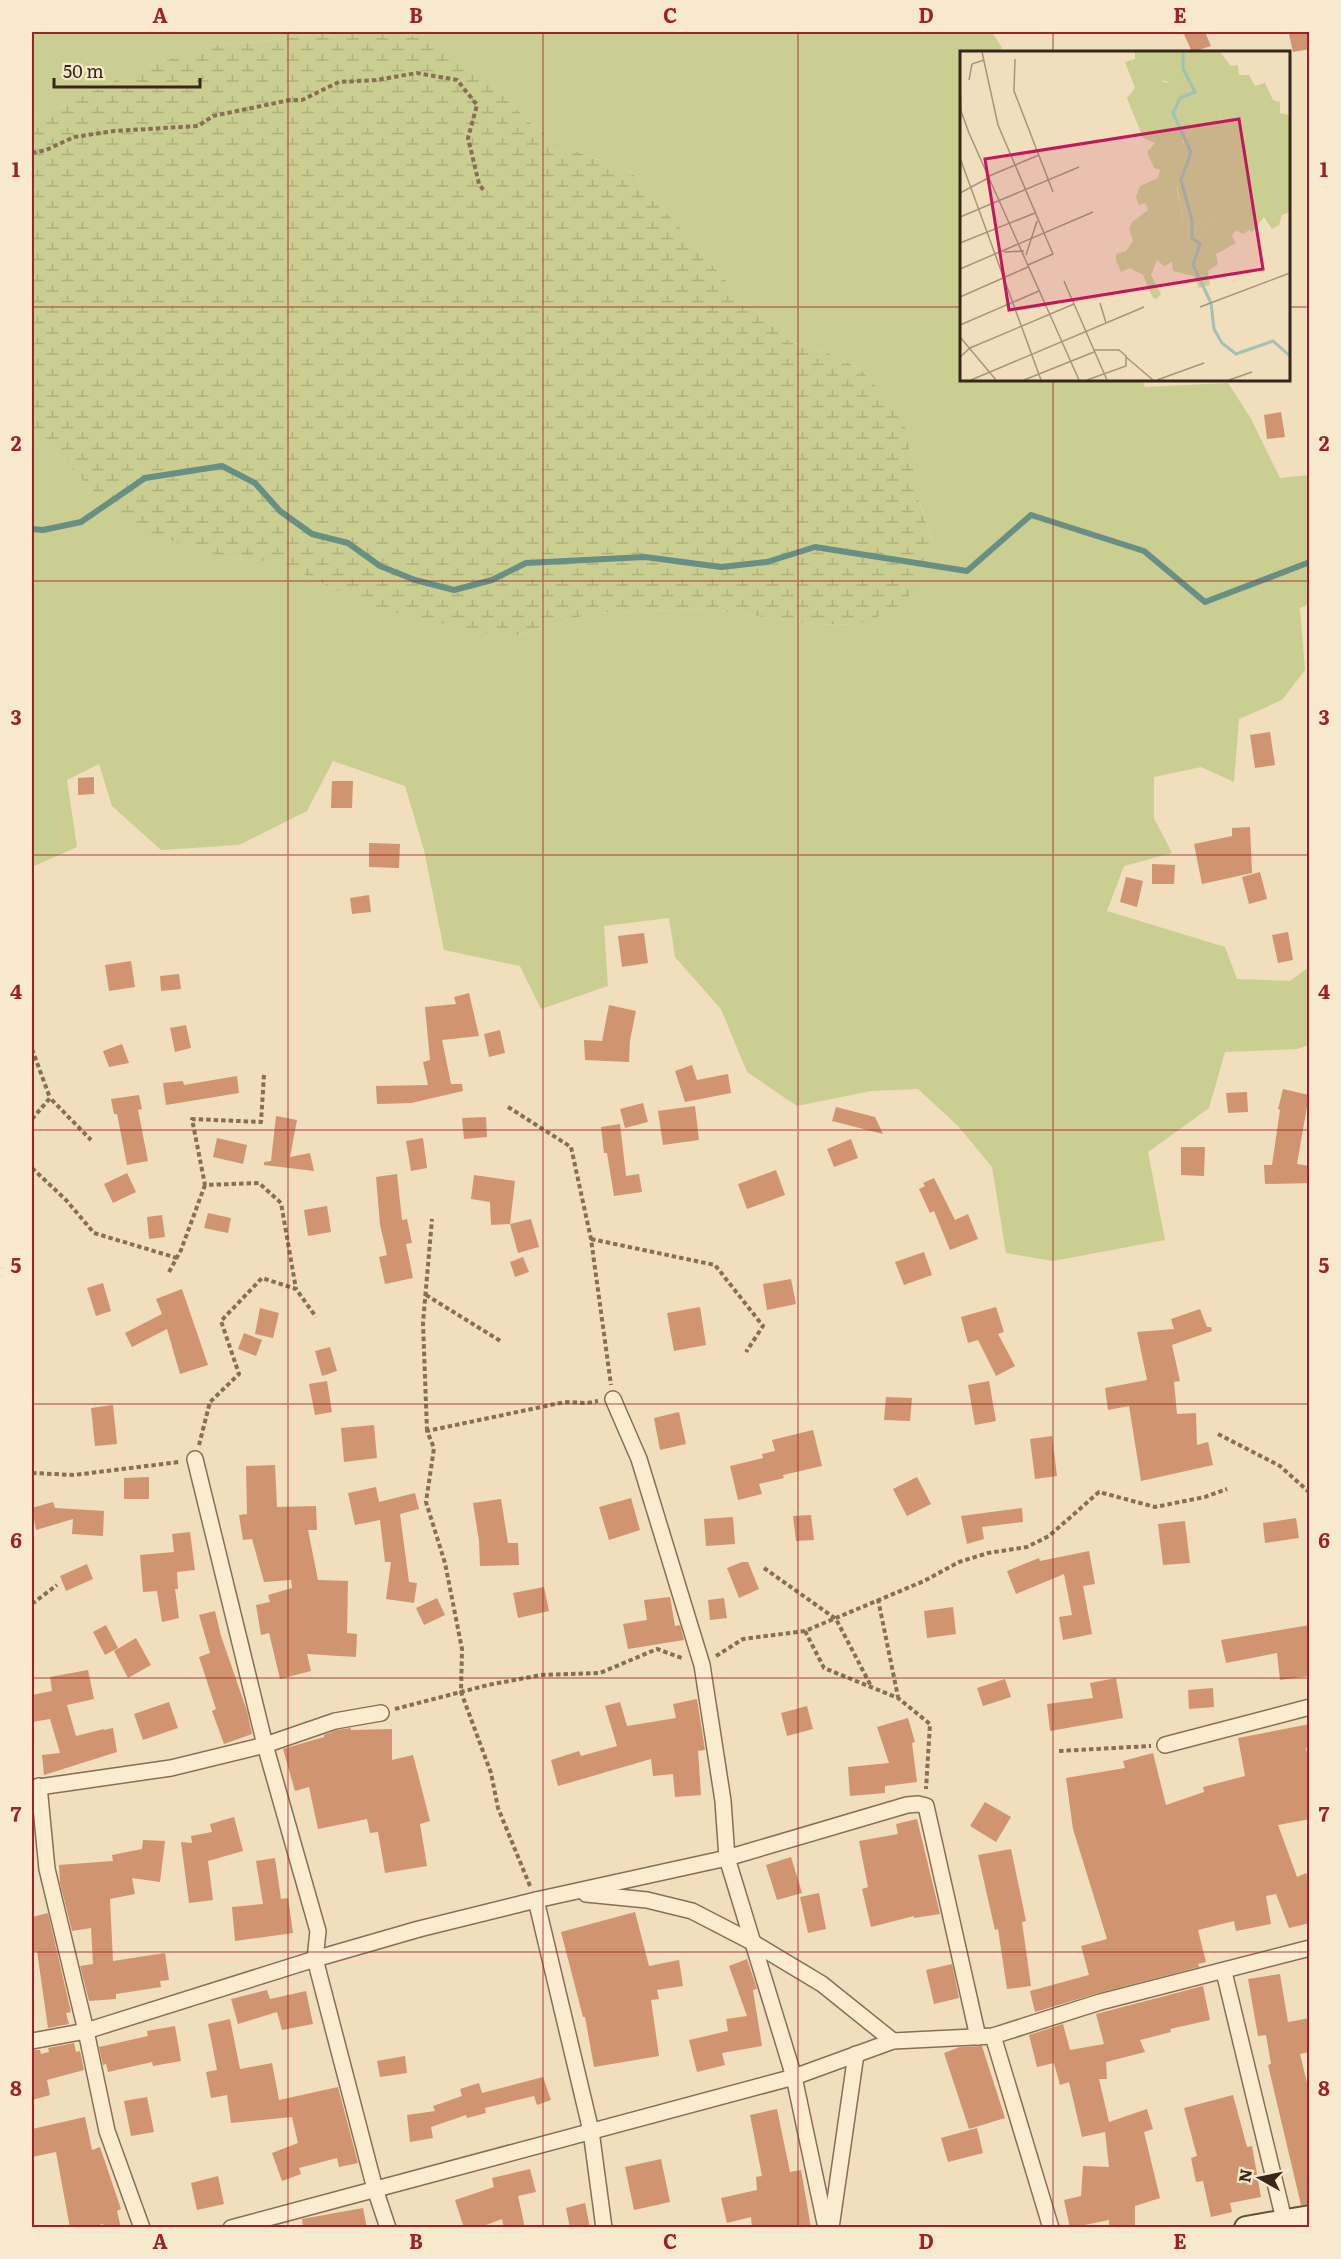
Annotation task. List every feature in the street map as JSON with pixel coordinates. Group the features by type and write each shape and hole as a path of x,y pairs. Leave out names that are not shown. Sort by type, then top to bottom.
{"street":[{"path":"613,1398 639,1459 702,1665 723,1801 727,1858 794,2077 826,2228"},
{"path":"195,1459 265,1745 318,1931 315,1959 375,2189 388,2228"},
{"path":"1165,1745 1310,1707"},
{"path":"142,2228 107,2131 86,2031 47,1869 35,1787 171,1768 265,1745 335,1721 381,1713"},
{"path":"32,2041 86,2031 419,1929 536,1900 727,1858 907,1805 918,1804 926,1806 986,2036 1051,2228"},
{"path":"569,1893 647,1900 692,1911 752,1942 822,1984 893,2041"},
{"path":"536,1900 591,2131 604,2228"},
{"path":"231,2228 794,2077 893,2041 986,2036 1100,2002 1224,1972 1310,1948"},
{"path":"1224,1972 1285,2224"},
{"path":"831,2228 856,2054"},
{"path":"1246,2228 1285,2224 1310,2217"}],"path":[{"path":"32,153 46,150 74,137 114,131 198,126 213,116 290,100 302,100 339,82 376,81 417,73 457,80 477,105 468,138 479,184 485,192"},
{"path":"32,1049 50,1098 91,1140"},
{"path":"169,1272 177,1258 205,1185 192,1119 261,1122 264,1075"},
{"path":"32,1119 50,1098"},
{"path":"427,1431 565,1402 588,1403 613,1398 591,1239 571,1147 508,1107"},
{"path":"32,1168 66,1200 94,1233 177,1258"},
{"path":"205,1185 259,1183 281,1203 296,1289 316,1317"},
{"path":"432,1219 423,1323 427,1431 434,1448 426,1502 445,1563 462,1649 461,1692 491,1773 498,1808 536,1900"},
{"path":"591,1239 716,1265 763,1326 746,1352"},
{"path":"32,1473 74,1475 195,1459 210,1402 239,1374 221,1321 262,1278 296,1289"},
{"path":"426,1295 502,1342"},
{"path":"1218,1434 1280,1466 1310,1493"},
{"path":"381,1713 461,1692 542,1676 600,1673 657,1649 702,1665 742,1639 805,1631 924,1581 959,1562 988,1553 1027,1546 1049,1536 1099,1492 1155,1507 1205,1497 1227,1489"},
{"path":"764,1568 836,1619 871,1687"},
{"path":"32,1604 57,1586"},
{"path":"878,1599 898,1698"},
{"path":"805,1631 824,1668 898,1698 930,1724 926,1806"},
{"path":"1059,1751 1165,1745"}],"green space":[{"path":"32,32 338,32 208,46 135,71 32,120"},
{"path":"338,32 405,32 475,64 528,121 559,145 631,172 734,290 790,342 826,352 860,369 885,396 905,427 919,501 932,540 915,590 891,612 854,625 816,624 706,609 592,613 518,635 478,632 368,606 299,572 261,561 225,557 152,535 118,516 60,457 32,438 32,120 135,71 208,46"},
{"path":"404,32 992,32 1002,48 998,51 960,51 960,176 958,178 960,180 960,381 1142,381 1145,387 1228,383 1250,417 1280,478 1309,475 1309,604 1300,608 1305,670 1282,700 1239,719 1234,782 1201,767 1154,777 1154,818 1172,853 1124,866 1107,911 1225,947 1237,979 1290,981 1309,967 1309,1045 1297,1049 1225,1052 1209,1108 1148,1152 1165,1240 1053,1261 1006,1253 992,1167 958,1126 918,1089 871,1091 797,1106 747,1072 721,1009 675,957 669,918 604,926 608,986 541,1009 520,966 444,950 424,850 405,786 333,761 307,811 239,845 161,850 112,806 99,764 67,780 77,847 32,867 32,438 60,457 118,516 225,557 261,561 299,572 368,606 518,635 592,613 706,609 816,624 854,625 932,540 885,396 860,369 826,352 790,342 734,290 631,172 559,145 528,121 475,64"}],"building":[{"path":"1183,32 1205,32 1211,46 1192,51"},
{"path":"1310,32 1310,49 1293,52 1289,34"},
{"path":"1281,412 1285,437 1267,439 1264,415"},
{"path":"1270,732 1275,765 1255,768 1250,735"},
{"path":"94,777 94,794 78,795 78,778"},
{"path":"332,781 353,781 352,808 331,808"},
{"path":"1250,827 1252,873 1202,884 1194,844 1232,836 1232,828"},
{"path":"369,843 400,844 399,868 369,867"},
{"path":"1152,864 1175,865 1174,884 1152,884"},
{"path":"1260,872 1267,899 1249,904 1242,877"},
{"path":"1126,877 1143,881 1137,907 1120,902"},
{"path":"369,895 371,912 352,914 350,898"},
{"path":"1288,932 1293,960 1278,963 1272,935"},
{"path":"644,933 648,963 622,967 618,936"},
{"path":"131,961 135,987 109,991 105,965"},
{"path":"179,974 181,989 161,991 160,976"},
{"path":"469,993 479,1036 442,1040 451,1084 462,1084 463,1091 411,1103 377,1104 376,1086 428,1085 423,1062 430,1060 425,1007 456,1004 454,997"},
{"path":"609,1005 636,1011 630,1040 629,1062 585,1060 584,1040 602,1041"},
{"path":"186,1025 191,1048 175,1052 170,1028"},
{"path":"500,1030 505,1053 489,1057 484,1034"},
{"path":"122,1044 129,1063 109,1067 103,1051"},
{"path":"692,1065 697,1080 728,1074 731,1093 685,1102 675,1071"},
{"path":"237,1076 239,1093 166,1105 163,1083 183,1081 184,1085"},
{"path":"1283,1089 1309,1095 1297,1164 1310,1166 1310,1183 1265,1184 1264,1165 1272,1165 1280,1110 1278,1109"},
{"path":"1247,1092 1248,1112 1228,1113 1226,1093"},
{"path":"139,1095 142,1109 138,1110 148,1161 127,1165 117,1114 114,1114 111,1099"},
{"path":"643,1103 648,1122 625,1128 620,1109"},
{"path":"695,1106 699,1140 663,1145 658,1111"},
{"path":"836,1107 875,1117 883,1134 832,1121"},
{"path":"276,1116 297,1120 290,1157 310,1153 314,1171 264,1165 264,1162 271,1161"},
{"path":"486,1117 487,1137 464,1139 462,1118"},
{"path":"620,1124 626,1176 639,1174 642,1192 614,1196 607,1153 604,1153 601,1127"},
{"path":"217,1138 247,1145 243,1164 213,1157"},
{"path":"423,1138 427,1168 411,1171 406,1141"},
{"path":"851,1139 858,1158 834,1167 827,1149"},
{"path":"1181,1147 1205,1147 1204,1176 1181,1175"},
{"path":"776,1170 785,1195 747,1209 738,1184"},
{"path":"127,1173 136,1192 113,1203 104,1184"},
{"path":"397,1174 402,1220 407,1219 412,1243 406,1244 413,1278 385,1284 379,1257 387,1255 380,1225 376,1177"},
{"path":"474,1175 515,1181 510,1224 491,1225 490,1202 471,1199"},
{"path":"934,1178 955,1220 968,1214 978,1239 950,1250 934,1211 930,1213 919,1189 925,1186 923,1183"},
{"path":"327,1206 331,1232 308,1236 304,1210"},
{"path":"208,1213 231,1218 228,1233 204,1228"},
{"path":"162,1215 165,1237 149,1239 147,1217"},
{"path":"531,1219 539,1247 518,1253 510,1224"},
{"path":"924,1252 932,1275 904,1285 895,1262"},
{"path":"523,1257 529,1272 515,1277 510,1262"},
{"path":"791,1279 796,1304 767,1310 763,1284"},
{"path":"103,1283 111,1311 96,1316 87,1288"},
{"path":"182,1289 208,1365 180,1374 167,1329 132,1347 125,1333 162,1314 156,1299"},
{"path":"700,1307 706,1345 674,1351 667,1313"},
{"path":"996,1307 1004,1332 998,1334 1015,1366 996,1376 978,1340 968,1343 961,1317"},
{"path":"260,1308 279,1313 273,1338 255,1334"},
{"path":"1200,1309 1207,1327 1211,1327 1212,1331 1172,1345 1180,1381 1174,1382 1177,1414 1196,1413 1197,1445 1208,1442 1213,1465 1141,1481 1129,1406 1108,1410 1105,1388 1147,1380 1137,1332 1174,1329 1171,1319"},
{"path":"244,1333 262,1340 256,1356 238,1349"},
{"path":"330,1347 337,1371 322,1376 315,1351"},
{"path":"327,1381 332,1412 315,1415 309,1384"},
{"path":"989,1381 996,1421 975,1425 968,1385"},
{"path":"886,1397 912,1398 910,1421 884,1420"},
{"path":"113,1405 117,1444 95,1446 91,1408"},
{"path":"679,1412 686,1444 660,1450 654,1418"},
{"path":"374,1425 377,1458 344,1462 341,1428"},
{"path":"813,1430 822,1466 783,1475 784,1478 759,1484 762,1494 738,1500 730,1466 763,1458 762,1454 775,1451 772,1440"},
{"path":"1052,1436 1057,1476 1035,1479 1030,1439"},
{"path":"275,1465 277,1507 316,1506 317,1530 308,1530 318,1580 348,1581 347,1633 357,1634 356,1657 307,1654 311,1671 280,1679 269,1633 261,1635 256,1605 270,1602 268,1595 292,1588 291,1580 264,1582 252,1539 243,1540 239,1515 247,1514 246,1466"},
{"path":"149,1477 149,1499 124,1499 124,1478"},
{"path":"917,1477 931,1504 907,1516 893,1489"},
{"path":"376,1487 379,1502 415,1493 419,1509 400,1514 409,1582 417,1583 414,1603 386,1599 391,1562 385,1562 380,1520 355,1525 348,1493"},
{"path":"631,1498 640,1530 609,1540 599,1507"},
{"path":"501,1499 508,1543 518,1543 519,1565 480,1566 473,1503"},
{"path":"53,1502 55,1508 104,1511 103,1536 72,1534 73,1519 36,1530 32,1508"},
{"path":"1022,1508 1023,1522 982,1527 984,1539 967,1544 961,1516"},
{"path":"811,1515 814,1540 796,1541 793,1516"},
{"path":"733,1517 735,1544 706,1546 704,1519"},
{"path":"1296,1518 1299,1538 1265,1543 1263,1523"},
{"path":"1185,1521 1190,1563 1163,1565 1158,1524"},
{"path":"190,1532 195,1570 177,1572 178,1589 175,1589 179,1618 162,1622 157,1591 143,1592 140,1555 174,1552 172,1534"},
{"path":"1089,1551 1095,1584 1083,1586 1092,1634 1063,1640 1059,1617 1072,1615 1064,1574 1016,1594 1007,1571 1039,1558 1040,1561"},
{"path":"748,1562 759,1589 739,1598 727,1568"},
{"path":"87,1564 93,1579 66,1591 60,1576"},
{"path":"544,1587 549,1611 518,1618 513,1593"},
{"path":"670,1597 675,1626 680,1625 684,1640 628,1649 623,1624 647,1620 644,1600"},
{"path":"437,1598 445,1615 424,1625 416,1608"},
{"path":"724,1598 727,1618 710,1620 708,1600"},
{"path":"953,1607 956,1634 927,1638 924,1611"},
{"path":"215,1611 221,1636 247,1711 252,1734 224,1744 212,1711 216,1709 199,1657 210,1653 199,1615"},
{"path":"106,1625 118,1648 105,1655 93,1632"},
{"path":"1310,1625 1310,1676 1280,1680 1277,1653 1226,1663 1221,1640"},
{"path":"136,1638 151,1665 128,1678 114,1651"},
{"path":"88,1670 94,1699 67,1705 76,1736 113,1728 117,1752 44,1775 42,1755 60,1753 50,1719 32,1722 32,1695 52,1691 50,1677"},
{"path":"1116,1678 1123,1718 1050,1731 1047,1704 1093,1698 1090,1683"},
{"path":"1005,1679 1011,1697 983,1706 977,1688"},
{"path":"1213,1688 1214,1707 1189,1709 1188,1690"},
{"path":"697,1699 705,1750 698,1751 701,1795 675,1797 673,1774 653,1776 651,1759 558,1786 551,1760 579,1751 581,1756 617,1746 605,1706 620,1702 627,1726 676,1718 673,1704"},
{"path":"169,1702 178,1728 143,1740 134,1714"},
{"path":"807,1706 813,1729 787,1736 781,1713"},
{"path":"908,1718 915,1742 912,1743 917,1782 885,1786 885,1793 850,1796 848,1767 889,1763 877,1727"},
{"path":"1310,1724 1310,1748 1306,1748 1310,1768 1310,1819 1278,1825 1297,1877 1306,1873 1310,1882 1310,1923 1289,1928 1276,1894 1266,1896 1271,1924 1236,1931 1234,1921 1198,1930 1206,1962 1198,1964 1199,1967 1035,2012 1030,1991 1089,1975 1081,1946 1107,1939 1073,1829 1066,1778 1125,1768 1123,1761 1153,1753 1166,1805 1204,1792 1203,1787 1245,1776 1238,1738"},
{"path":"351,1728 351,1730 392,1729 392,1760 413,1755 430,1821 420,1824 427,1866 385,1873 378,1832 370,1833 367,1819 318,1829 309,1787 295,1791 283,1749 324,1737 337,1730"},
{"path":"985,1802 1011,1817 996,1842 970,1826"},
{"path":"234,1817 243,1851 208,1861 213,1900 189,1903 181,1842 192,1843 191,1836 212,1832 210,1824"},
{"path":"917,1819 940,1914 914,1918 914,1916 871,1927 862,1889 868,1887 859,1841 898,1834 896,1824"},
{"path":"143,1840 165,1841 160,1882 132,1878 135,1894 110,1899 113,1961 165,1953 169,1980 160,1981 161,1987 116,1994 116,1999 89,2001 80,1966 93,1964 91,1928 72,1931 60,1883 59,1865 113,1861 112,1855 142,1849"},
{"path":"1011,1849 1026,1921 1022,1922 1031,1986 1007,1989 998,1929 995,1930 978,1855"},
{"path":"791,1857 802,1893 777,1900 766,1865"},
{"path":"275,1858 281,1899 288,1898 293,1933 235,1941 232,1907 263,1904 256,1861"},
{"path":"819,1893 826,1929 808,1933 800,1897"},
{"path":"635,1912 649,1966 679,1960 683,1986 657,1990 659,1999 651,2000 659,2056 594,2067 585,2017 583,2017 561,1932"},
{"path":"48,1913 71,2012 66,2013 69,2024 48,2028 37,1951 32,1953 32,1917"},
{"path":"747,1959 757,1989 753,1990 762,2046 722,2053 725,2065 697,2072 689,2040 728,2031 726,2019 747,2016 729,1966"},
{"path":"952,1964 959,1998 934,2004 926,1970"},
{"path":"1280,1974 1288,2022 1310,2018 1310,2052 1300,2054 1310,2095 1310,2204 1301,2205 1268,2065 1271,2064 1266,2035 1258,2036 1248,1979"},
{"path":"1203,1986 1210,2020 1170,2029 1171,2032 1140,2040 1145,2052 1106,2062 1107,2079 1099,2079 1109,2122 1147,2109 1153,2129 1144,2132 1160,2198 1135,2206 1135,2226 1109,2227 1109,2220 1070,2228 1064,2200 1081,2196 1083,2166 1109,2167 1105,2132 1082,2137 1069,2082 1060,2085 1054,2063 1037,2067 1029,2035 1063,2024 1070,2050 1104,2044 1096,2014"},
{"path":"267,1990 270,1999 306,1991 313,2024 282,2030 277,2012 238,2024 231,1999"},
{"path":"230,2019 240,2069 272,2063 279,2100 338,2087 358,2163 339,2167 337,2158 299,2168 301,2174 282,2181 272,2153 298,2143 292,2117 231,2123 227,2095 211,2098 206,2072 217,2070 208,2024"},
{"path":"175,2026 181,2061 153,2066 152,2062 108,2072 106,2064 103,2065 99,2047 148,2036 147,2031"},
{"path":"74,2043 76,2052 80,2051 84,2070 47,2080 50,2095 32,2100 32,2050 40,2050 41,2054 49,2052 48,2048"},
{"path":"982,2046 1005,2118 969,2129 944,2053 960,2047"},
{"path":"405,2056 407,2073 380,2077 377,2061"},
{"path":"543,2077 551,2100 537,2105 534,2096 485,2108 486,2113 467,2118 466,2115 431,2127 433,2138 410,2142 407,2115 435,2111 433,2106 462,2096 460,2089 479,2083 482,2093"},
{"path":"1233,2095 1247,2147 1252,2146 1261,2197 1230,2203 1232,2212 1211,2217 1203,2181 1196,2182 1191,2158 1197,2156 1184,2108"},
{"path":"147,2097 154,2132 131,2136 124,2101"},
{"path":"777,2109 790,2172 801,2170 811,2228 752,2228 751,2217 727,2223 721,2198 757,2190 756,2177 762,2176 750,2115"},
{"path":"85,2117 92,2150 100,2147 121,2209 117,2211 121,2228 104,2228 103,2224 86,2228 70,2228 56,2152 32,2157 32,2129"},
{"path":"977,2128 983,2153 948,2162 941,2138"},
{"path":"661,2159 670,2202 634,2210 625,2167"},
{"path":"530,2169 536,2192 518,2196 525,2228 504,2228 502,2219 478,2228 464,2228 455,2200 494,2187 492,2178"},
{"path":"218,2176 224,2204 197,2210 191,2183"},
{"path":"585,2203 590,2228 570,2228 566,2208"},
{"path":"363,2208 367,2228 303,2228 302,2219"}],"waterway":[{"path":"32,529 43,530 81,522 145,478 222,466 255,483 280,511 312,534 348,543 380,566 415,580 454,590 492,580 526,563 645,557 721,567 767,562 815,547 967,571 1031,515 1144,551 1205,602 1310,562"}]}
